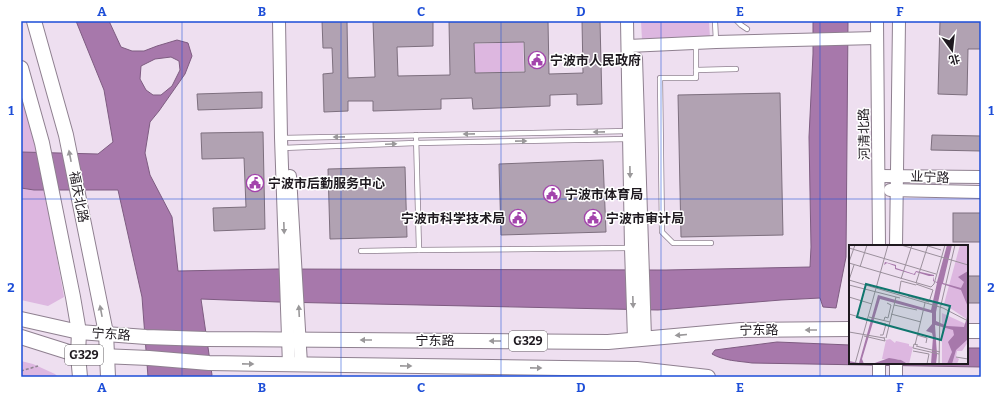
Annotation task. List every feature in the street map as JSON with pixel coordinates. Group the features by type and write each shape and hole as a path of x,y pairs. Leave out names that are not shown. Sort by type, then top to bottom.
{"main road":[{"name":"福庆北路","path":"34,21 66,135 106,333 108,377"},
{"name":"福庆北路","path":"21,68 42,143 73,297 79,332 78,355 80,377"},
{"name":"宁东路","path":"21,319 79,332 206,339 600,342 741,330 849,330"},
{"path":"968,331 981,331"},
{"name":"宁东路","path":"21,337 78,355 149,358 209,363 637,369 708,377"}],"street":[{"path":"279,21 295,364"},
{"path":"285,143 286,21"},
{"path":"627,21 632,49"},
{"path":"635,21 632,49 639,339"},
{"name":"河清北路","path":"877,21 879,245"},
{"path":"896,245 899,21"},
{"path":"632,49 877,41"},
{"path":"695,46 716,42 877,41"},
{"path":"634,135 631,248 639,339"},
{"name":"业宁路","path":"879,176 981,178"},
{"name":"业宁路","path":"879,190 981,192"},
{"path":"879,364 879,377"},
{"path":"896,364 896,377"}],"lane":[{"path":"714,21 716,42"},
{"path":"737,21 747,29"},
{"path":"695,46 696,78 660,78 662,232 673,243 711,243"},
{"path":"696,70 736,69"},
{"path":"416,135 419,250"},
{"path":"285,143 416,135 634,135"},
{"path":"285,143 416,143 634,135"},
{"path":"361,251 631,248"}],"path":[{"path":"21,371 38,366"}],"shaded area":[{"path":"76,21 109,21 121,47 132,51 144,51 177,40 188,43 192,56 185,74 150,122 145,153 150,175 172,217 178,271 278,269 666,270 810,267 809,137 813,21 848,21 846,257 836,308 823,307 820,298 658,310 201,299 212,375 211,377 148,377 142,297 118,190 34,190 21,188 21,152 98,154 113,142 104,90","holes":["171,57 179,61 180,70 172,86 161,95 153,95 146,90 140,79 141,66 155,59"]},
{"path":"641,21 709,21 710,39 642,40"},
{"path":"523,42 524,71 475,73 474,44"},
{"path":"21,91 38,151 64,297 48,306 21,300"},
{"path":"777,342 849,345 849,364 968,364 968,348 981,348 981,367 752,363 727,359 712,354 715,350"},
{"path":"21,361 33,364 55,374 58,377 21,377"}],"building":[{"name":"宁波市人民政府","path":"322,21 347,21 348,78 375,77 373,21 433,21 433,46 397,47 398,76 450,75 449,21 548,21 549,74 583,73 582,21 600,21 602,104 577,105 577,94 550,95 550,106 473,109 472,98 441,99 441,109 373,111 373,101 348,101 348,111 324,112 323,74 333,73 332,48 323,48","holes":["524,42 525,72 475,73 474,43"]},
{"path":"940,21 981,21 981,49 968,49 967,95 938,94"},
{"path":"262,92 262,108 198,110 197,94"},
{"path":"780,93 783,235 681,237 678,95"},
{"name":"宁波市后勤服务中心","path":"263,132 265,229 214,231 213,208 246,207 244,158 202,159 201,133"},
{"path":"932,135 981,136 981,151 931,150"},
{"path":"603,160 606,232 501,235 499,164"},
{"path":"405,167 407,237 330,239 328,169"},
{"path":"953,213 981,213 981,242 953,242"},
{"path":"968,276 981,276 981,303 968,303"}],"place":[{"name":"宁波市人民政府","path":"537,60"},
{"name":"宁波市后勤服务中心","path":"255,183"},
{"name":"宁波市体育局","path":"552,194"},
{"name":"宁波市科学技术局","path":"518,218"},
{"name":"宁波市审计局","path":"593,218"}]}
